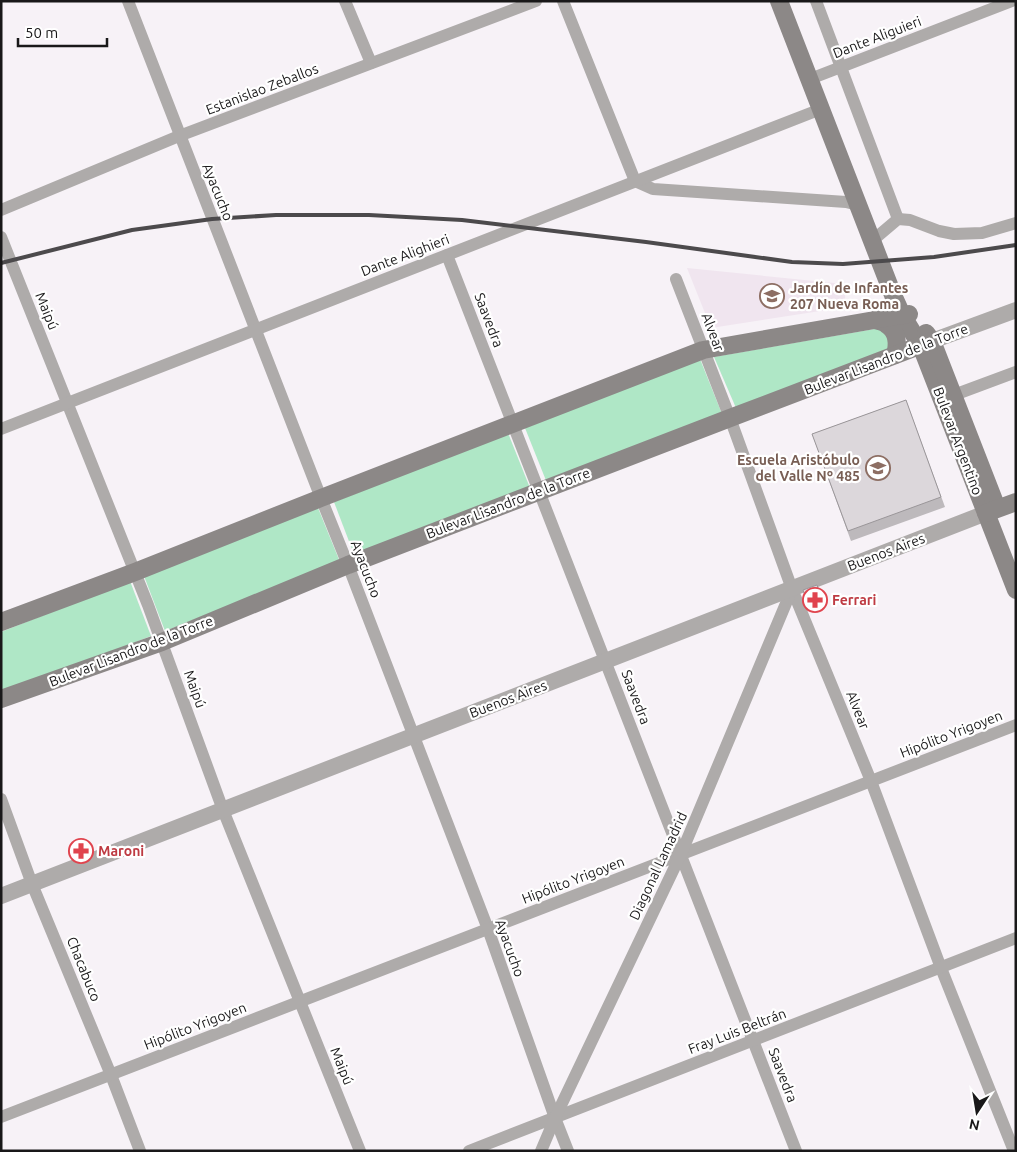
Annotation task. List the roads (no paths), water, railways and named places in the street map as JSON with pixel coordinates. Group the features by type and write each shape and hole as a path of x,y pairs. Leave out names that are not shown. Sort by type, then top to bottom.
{"main road":[{"name":"Bulevar Argentino","path":"779,1 893,295 926,343 954,394 1016,590"},
{"path":"1,622 135,572 703,350 906,315"},
{"path":"875,320 888,325 896,335 898,345 895,356"},
{"name":"Bulevar Argentino","path":"926,343 992,511 1016,557"},
{"name":"Bulevar Lisandro de la Torre","path":"1,699 162,642 348,565 926,343"},
{"name":"Buenos Aires","path":"992,511 1016,502"}],"street":[{"name":"Ayacucho","path":"128,1 488,929 568,1151"},
{"path":"345,1 371,63"},
{"name":"Estanislao Zeballos","path":"1,210 179,136 536,1"},
{"path":"564,1 635,181 653,189 846,202 858,205"},
{"path":"816,1 898,219"},
{"name":"Dante Aliguieri","path":"810,79 1012,1"},
{"name":"Dante Alighieri","path":"1,429 821,109"},
{"path":"872,241 898,219 910,220 939,231 954,234 982,233 1016,223"},
{"name":"Maipú","path":"1,237 135,572 223,810 360,1151"},
{"name":"Saavedra","path":"447,255 796,1151"},
{"name":"Alvear","path":"676,279 730,418 792,589 871,781 941,968 1014,1151"},
{"name":"Bulevar Lisandro de la Torre","path":"926,343 1016,310"},
{"path":"954,394 1016,372"},
{"name":"Buenos Aires","path":"1,896 992,511"},
{"name":"Diagonal Lamadrid","path":"541,1151 681,854 792,589"},
{"name":"Hipólito Yrigoyen","path":"1,1117 1016,725"},
{"name":"Chacabuco","path":"1,799 32,884 111,1075 140,1151"},
{"name":"Fray Luis Beltrán","path":"469,1151 1016,938"}],"railway":[{"path":"1,263 132,230 212,219 276,215 369,215 462,220 792,262 843,264 934,257 1016,245"}],"place":[{"name":"Jardín de Infantes 207 Nueva Roma","path":"772,296"},
{"name":"Escuela Aristóbulo del Valle Nº 485","path":"878,468"},
{"name":"Ferrari","path":"815,600"},
{"name":"Maroni","path":"81,851"}]}
